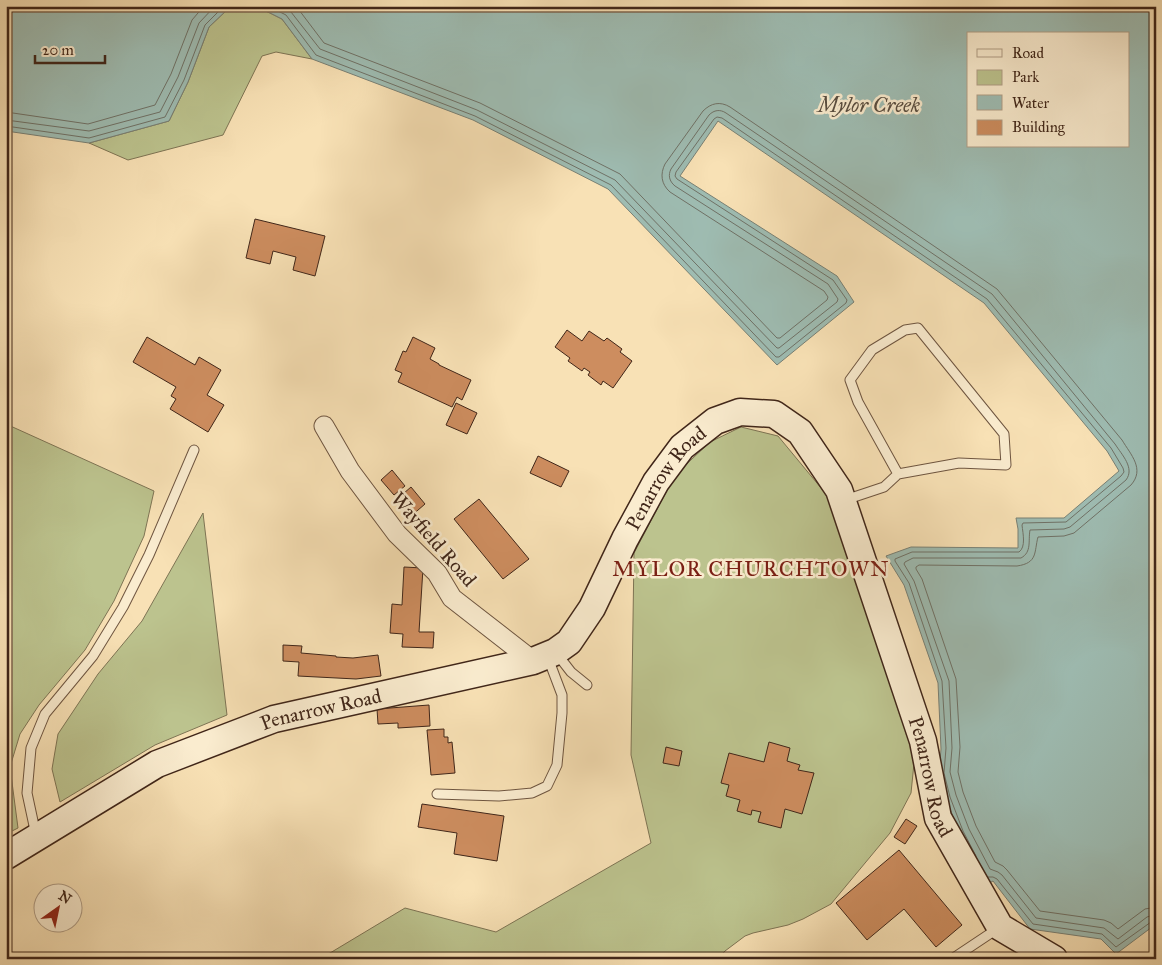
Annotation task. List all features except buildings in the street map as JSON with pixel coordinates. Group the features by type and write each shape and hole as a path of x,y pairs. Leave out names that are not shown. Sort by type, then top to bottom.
{"street":[{"name":"Penarrow Road","path":"6,856 157,764 274,719 545,656 569,642 592,608 625,538 656,482 682,447 715,421 740,412 774,414 800,432 838,490 923,741 938,818 1000,926 1054,959"},
{"name":"Wayfield Road","path":"324,426 350,471 397,534 437,572 452,598 545,656"}],"lane":[{"path":"842,501 884,487 898,474 959,463 1006,465 1004,434 918,328 905,330 872,350 850,380 858,402 898,474"},
{"path":"37,838 26,793 31,748 45,714 93,656 124,607 149,555 194,450"},
{"path":"545,656 571,672 587,685"},
{"path":"437,794 499,796 532,793 547,786 557,765 562,695 545,656"},
{"path":"952,959 1000,926"}],"green space":[{"path":"231,6 256,6 282,19 312,59 276,52 262,56 223,135 128,160 89,143 169,121 188,82 209,27"},
{"path":"6,424 154,491 144,536 114,601 85,650 39,705 20,734 10,767 18,828 6,834"},
{"path":"741,427 778,436 826,494 916,744 911,793 890,833 831,904 788,925 745,936 725,951 718,959 320,959 405,908 496,932 651,843 631,755 634,553 675,475 710,442"},
{"path":"203,513 227,715 155,745 60,802 52,769 58,734 98,674 142,621"}],"water":[{"path":"6,6 231,6 209,27 188,82 169,121 89,143 6,131"},
{"name":"Mylor Creek","path":"256,6 1156,6 1156,924 1116,954 1101,939 1030,929 993,881 986,885 959,833 939,773 941,749 938,683 904,585 886,556 911,547 1018,548 1016,518 1064,518 1119,471 1107,451 984,303 718,121 680,176 837,276 854,302 777,365 608,189 473,120 312,59 282,19"}],"district":[{"name":"MYLOR CHURCHTOWN","path":"751,568"}]}
